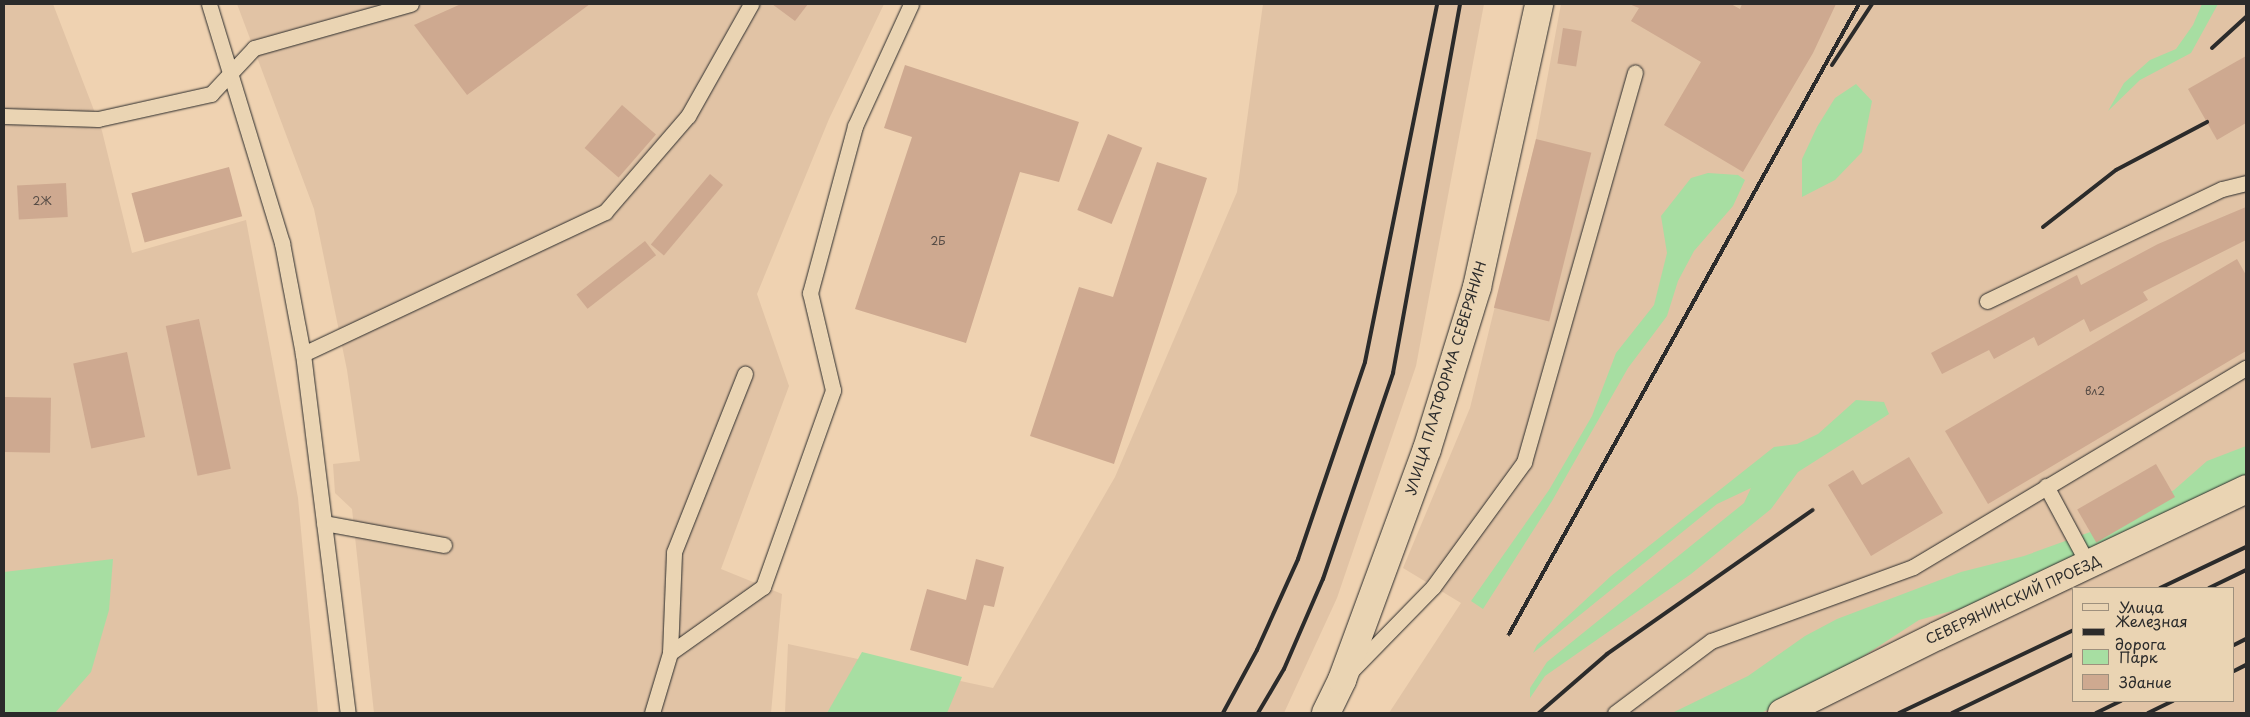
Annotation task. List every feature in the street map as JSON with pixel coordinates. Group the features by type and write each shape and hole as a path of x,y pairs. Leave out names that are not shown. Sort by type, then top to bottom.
{"street":[{"name":"УЛИЦА ПЛАТФОРМА СЕВЕРЯНИН","path":"1326,713 1342,680 1428,449 1478,287 1540,4"},
{"name":"СЕВЕРЯНИНСКИЙ ПРОЕЗД","path":"1782,713 1820,692 2246,489"}],"lane":[{"path":"209,4 277,220 303,354 348,713"},
{"path":"4,116 98,120 211,94 254,48 411,4"},
{"path":"303,354 605,212 688,116 751,4"},
{"path":"670,653 763,587 833,390 810,293 855,126 911,4"},
{"path":"1342,680 1433,587 1524,462 1635,73"},
{"path":"1987,301 2222,189 2246,183"},
{"path":"1615,713 1711,641 1913,566 2246,368"},
{"path":"652,713 670,653 674,552 745,374"},
{"path":"2046,486 2088,564"},
{"path":"324,523 444,545"}],"shaded area":[{"path":"4,4 53,4 102,131 132,253 246,220 298,498 318,713 4,713"},
{"path":"237,4 884,4 829,119 757,294 789,386 721,569 782,594 771,713 374,713 352,509 335,493 333,464 360,461 347,370 314,209"},
{"path":"1263,4 1484,4 1416,366 1337,598 1284,713 785,713 788,644 993,688 1115,477 1237,192"},
{"path":"1561,4 2246,4 2246,713 1389,713 1461,603 1403,568 1470,408 1536,139"}],"green space":[{"path":"2202,4 2218,4 2191,53 2140,80 2108,111 2124,83 2150,60 2176,49 2193,25"},
{"path":"1856,84 1872,101 1862,152 1835,180 1802,197 1802,159 1817,127 1835,98"},
{"path":"1708,173 1738,175 1745,180 1733,206 1694,251 1678,281 1667,316 1628,368 1552,501 1483,609 1471,601 1549,490 1592,416 1616,353 1654,305 1667,253 1661,216 1691,178"},
{"path":"1856,400 1884,402 1889,414 1798,472 1771,509 1691,574 1545,676 1530,698 1530,688 1547,662 1744,503 1751,488 1717,504 1533,653 1537,645 1611,576 1774,447 1797,444 1818,434"},
{"path":"2246,446 2246,488 1984,602 1919,620 1816,687 1761,713 1672,713 1748,676 1805,636 1837,619 1961,572 2024,556 2118,522 2174,490 2207,461"},
{"path":"113,559 109,610 91,672 55,713 4,713 4,572"},
{"path":"862,652 962,677 947,713 827,713"}],"building":[{"path":"461,4 590,4 467,95 414,25"},
{"path":"772,4 808,4 795,21"},
{"path":"1629,4 1731,4 1740,9 1742,4 1836,4 1813,53 1743,172 1664,125 1701,62 1631,21 1639,8"},
{"path":"1563,28 1582,31 1576,67 1557,64"},
{"path":"2246,56 2246,123 2217,140 2188,89"},
{"path":"905,65 1079,122 1059,182 1020,172 966,343 855,309 912,137 884,128"},
{"path":"622,105 656,135 619,178 585,148"},
{"path":"1108,134 1142,148 1112,224 1077,210"},
{"path":"1536,139 1591,153 1549,322 1494,308"},
{"path":"1157,162 1207,178 1114,464 1030,436 1079,287 1113,297"},
{"path":"229,167 242,216 145,242 131,193"},
{"path":"710,174 723,185 664,255 651,244"},
{"path":"66,183 68,217 19,220 17,186"},
{"path":"2246,207 2246,240 2143,292 2148,300 2090,332 2084,319 2038,346 2034,337 1994,359 1989,350 1942,374 1931,353 2077,275 2081,285 2158,244"},
{"path":"645,241 656,255 588,309 576,295"},
{"path":"2237,259 2246,275 2246,351 1988,504 1945,431"},
{"path":"199,319 231,469 198,476 166,326"},
{"path":"127,352 145,437 91,449 73,363"},
{"path":"4,397 51,398 50,453 4,452"},
{"path":"1909,457 1943,513 1871,556 1828,485 1853,470 1862,485"},
{"path":"2156,464 2175,497 2096,542 2077,510"},
{"path":"976,559 1004,567 994,607 984,605 968,666 910,650 927,589 966,600"}],"railway":[{"path":"1223,713 1257,650 1298,559 1365,362 1437,4"},
{"path":"1258,713 1284,669 1323,579 1393,373 1460,4"},
{"path":"1509,634 1859,4"},
{"path":"1832,65 1872,4"},
{"path":"2212,48 2246,17"},
{"path":"2043,227 2116,170 2207,122"},
{"path":"1539,713 1607,654 1813,510"},
{"path":"2162,587 2246,547"},
{"path":"2211,587 2246,570"},
{"path":"1899,713 2072,631"},
{"path":"2235,644 2246,639"},
{"path":"1952,713 2072,655"},
{"path":"2235,670 2246,665"},
{"path":"2096,713 2119,702"},
{"path":"2148,713 2171,702"}]}
